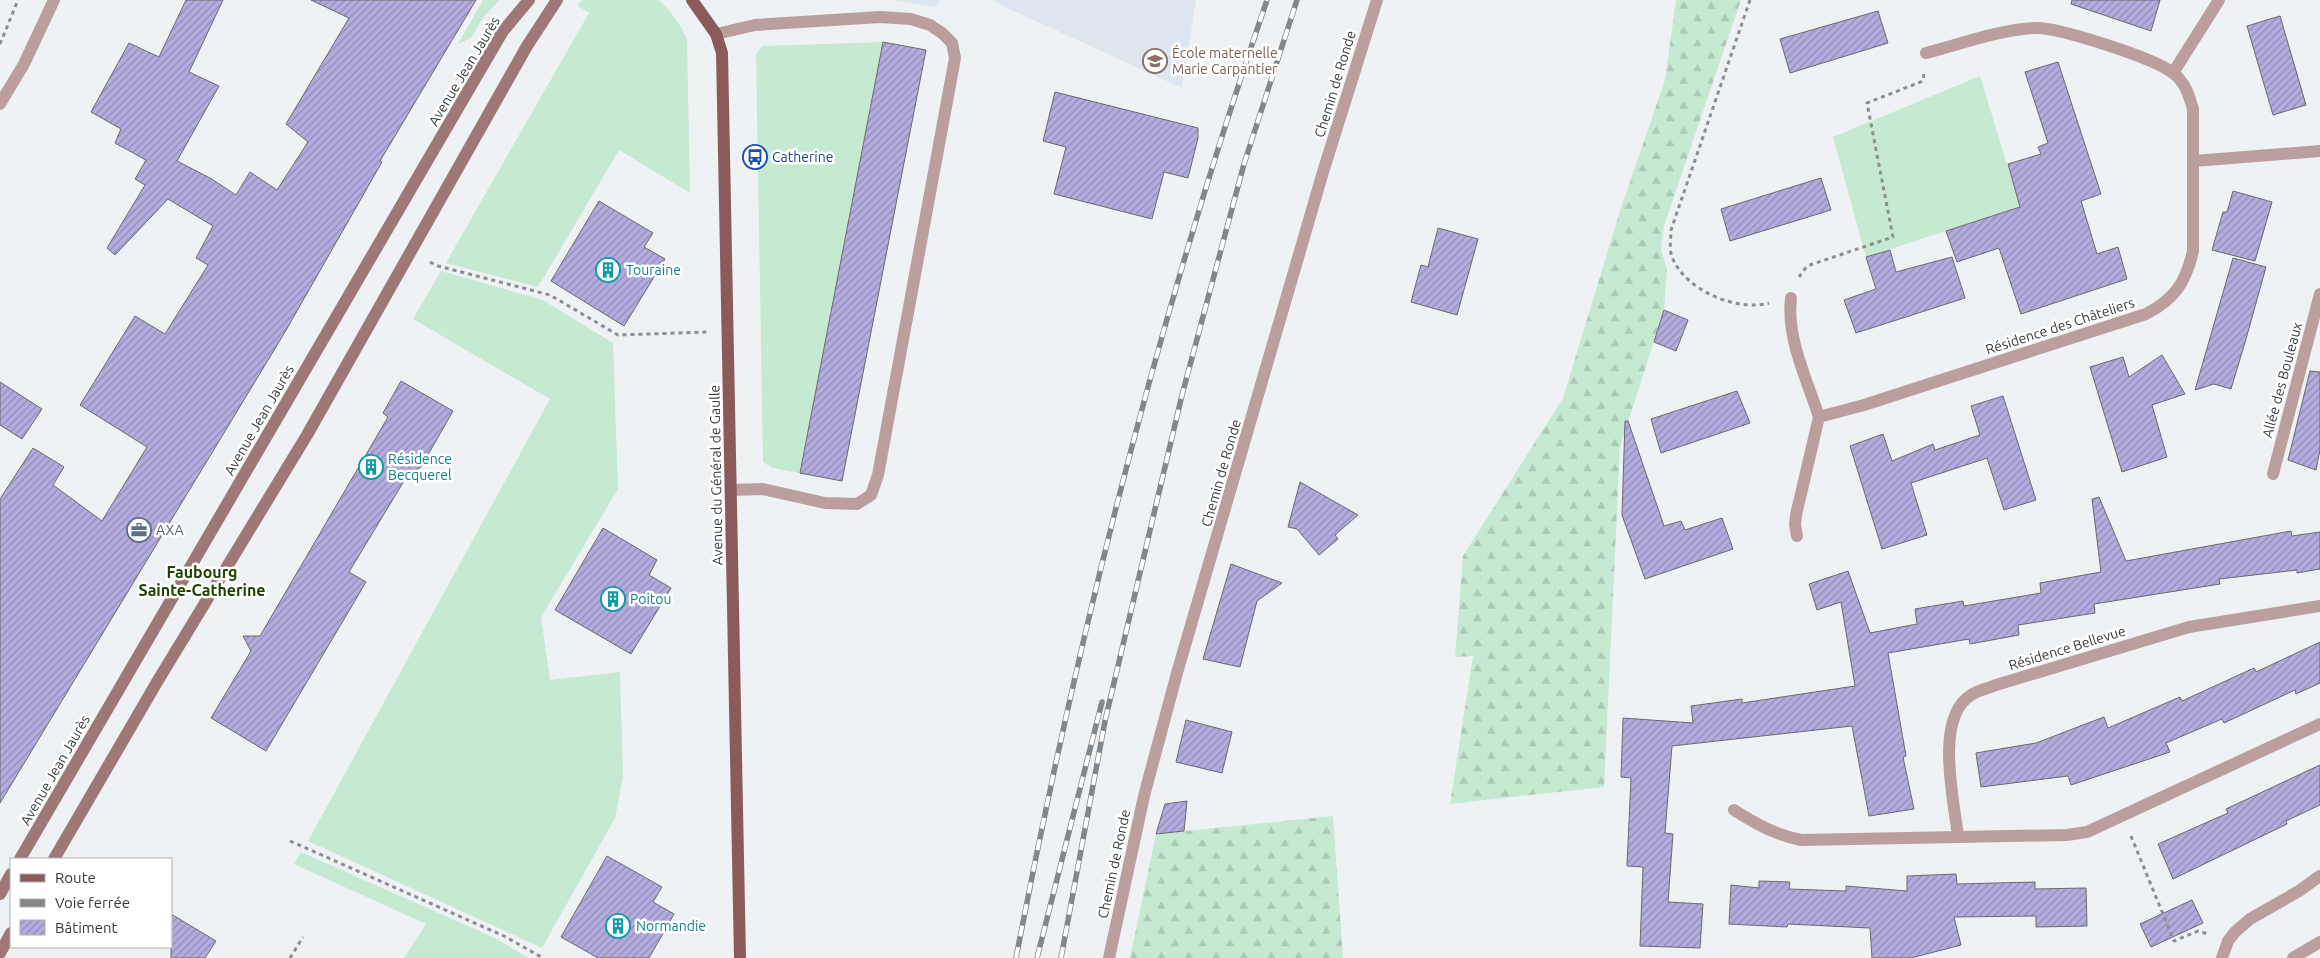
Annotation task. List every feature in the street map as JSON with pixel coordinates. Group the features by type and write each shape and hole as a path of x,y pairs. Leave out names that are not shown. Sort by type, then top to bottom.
{"main road":[{"name":"Avenue Jean Jaurès","path":"21,858 503,31 529,0"},
{"path":"55,858 153,690 307,436 526,46 558,0"},
{"name":"Avenue du Général de Gaulle","path":"692,0 716,34 722,53 740,958"},
{"path":"0,894 10,876"},
{"path":"0,953 10,935"}],"street":[{"path":"0,104 24,64 54,0"},
{"name":"Chemin de Ronde","path":"1109,958 1144,796 1177,673 1323,172 1377,0"},
{"path":"2172,73 2219,0"},
{"path":"716,34 755,25 880,17 911,19 930,25 942,33 952,43 955,58 878,475 871,495 858,504 825,503 762,489 732,490"},
{"name":"Résidence des Châteliers","path":"1819,417 1864,405 2146,314 2163,306 2177,291 2188,273 2193,251 2193,109 2187,89 2172,73 2143,58 2066,32 2036,28 2010,31 1926,53"},
{"path":"2194,161 2320,151"},
{"name":"Allée des Bouleaux","path":"2272,474 2320,294"},
{"path":"1791,298 1789,314 1791,331 1819,417 1796,515 1795,525 1798,536"},
{"name":"Résidence Bellevue","path":"1958,837 1948,745 1950,728 1958,708 1971,695 1996,685 2189,627 2320,606"},
{"path":"1734,810 1762,827 1786,837 1801,840 2067,836 2087,832 2320,724"},
{"path":"2222,958 2228,941 2250,919 2299,891 2320,876"},
{"path":"2293,958 2320,942"}],"path":[{"path":"0,44 18,0"},
{"path":"1750,0 1671,230 1671,255 1681,273 1703,289 1734,304 1758,306 1791,298 1800,275 1807,266 1893,236 1867,103 1923,81 1926,53"},
{"path":"411,253 438,266 550,295 618,335 728,331"},
{"path":"2123,816 2174,941 2198,931"},
{"path":"290,840 504,936 543,958"},
{"path":"290,958 303,937"}],"shaded area":[{"path":"894,0 940,0 936,7"},
{"name":"École maternelle Marie Carpantier","path":"993,0 1196,0 1182,88 1007,8"}],"green space":[{"path":"483,0 499,0 482,19 471,38 458,44"},
{"path":"582,0 658,0 671,13 681,28 687,39 690,193 619,150 538,287 446,263 589,13 577,5"},
{"path":"1676,0 1741,0 1664,226 1661,249 1667,270 1664,310 1620,447 1604,787 1450,804 1473,656 1455,657 1463,556 1563,398 1620,211 1665,80"},
{"path":"883,42 800,473 772,468 763,462 756,54 762,46"},
{"path":"1980,76 2020,207 1866,257 1833,137"},
{"path":"441,271 543,300 613,343 618,489 541,617 550,680 620,672 623,777 615,818 542,948 308,841 550,399 413,319"},
{"path":"1333,816 1343,958 1130,958 1156,834"},
{"path":"301,852 495,938 529,958 404,958 426,924 294,864"}],"building":[{"path":"186,0 223,0 189,72 219,86 177,161 210,178 236,195 250,172 277,190 308,142 286,124 349,18 311,0 476,0 380,161 382,162 285,332 0,803 0,499 33,448 64,467 53,485 102,521 147,447 80,405 135,316 165,334 208,265 196,258 213,226 168,199 115,255 107,248 145,185 135,179 146,160 115,143 121,129 91,112 129,43 159,57"},
{"path":"2072,0 2160,0 2151,31 2071,4"},
{"path":"1878,11 1888,43 1790,73 1780,39"},
{"path":"2280,16 2306,105 2273,115 2247,26"},
{"path":"883,42 926,50 842,481 800,473"},
{"path":"2058,62 2101,194 2081,201 2097,254 2118,247 2127,279 2021,314 1999,248 1957,262 1946,231 2020,207 2008,164 2041,154 2038,147 2048,143 2025,72"},
{"path":"1055,92 1198,128 1198,138 1188,178 1164,172 1152,219 1054,194 1066,147 1043,141"},
{"path":"1821,178 1831,210 1730,241 1721,209"},
{"path":"2233,191 2272,202 2255,261 2212,250 2223,212 2227,212"},
{"name":"Touraine","path":"599,201 653,233 644,247 665,259 624,326 551,281"},
{"path":"1438,228 1478,239 1457,315 1411,302 1421,265 1428,267"},
{"path":"1890,250 1896,272 1952,257 1965,298 1856,333 1844,300 1876,289 1866,257"},
{"path":"2233,258 2266,267 2246,339 2231,389 2214,384 2195,390"},
{"path":"1664,310 1688,320 1676,351 1654,342"},
{"path":"2162,355 2185,394 2152,405 2167,457 2122,472 2090,367 2123,357 2129,377"},
{"path":"2310,371 2320,372 2320,450 2316,470 2288,460"},
{"path":"401,381 453,411 421,467 407,476 349,572 366,582 266,751 211,718 251,651 243,636 260,636 388,417 383,413"},
{"path":"0,382 42,409 22,439 0,425"},
{"path":"1737,391 1750,423 1661,453 1651,419"},
{"path":"2003,396 2036,500 2004,510 1987,458 1911,483 1927,535 1882,549 1850,446 1883,434 1892,461 1933,444 1935,450 1980,435 1971,406"},
{"path":"1625,421 1628,421 1664,526 1681,521 1685,530 1722,518 1733,549 1645,579 1622,515"},
{"path":"1300,482 1358,515 1335,535 1338,539 1319,555 1297,529 1288,527"},
{"path":"2099,497 2126,561 2291,531 2292,536 2320,532 2320,569 2297,573 2297,570 2219,579 2220,584 2094,604 2095,613 2018,625 2019,635 1970,644 1969,639 1888,653 1906,756 1903,757 1914,809 1869,816 1852,726 1672,746 1665,833 1673,834 1668,902 1703,904 1700,948 1640,946 1643,867 1627,866 1631,778 1621,777 1623,718 1693,723 1691,706 1742,699 1742,703 1855,686 1841,602 1817,610 1809,584 1848,571 1870,633 1917,624 1915,609 1963,601 1964,606 2041,593 2040,583 2101,572 2092,499"},
{"name":"Poitou","path":"603,528 657,560 649,575 671,588 631,654 555,610"},
{"path":"1231,564 1282,583 1257,601 1240,667 1203,659"},
{"path":"2320,642 2320,683 2296,694 2295,690 2224,723 2222,719 2166,743 2170,752 2071,785 2068,776 1981,787 1976,753 2036,743 2104,717 2108,728 2180,697 2182,701 2254,668 2256,672"},
{"path":"1186,720 1232,732 1222,773 1176,762"},
{"path":"2320,765 2320,805 2286,821 2287,824 2173,879 2158,844 2228,813 2226,809"},
{"path":"1187,801 1184,831 1156,834 1165,804"},
{"name":"Normandie","path":"607,856 662,887 653,902 674,914 649,958 598,958 561,937"},
{"path":"1956,874 1957,884 2035,882 2035,889 2086,888 2087,926 2036,927 2036,916 1954,917 1961,945 1911,958 1872,958 1870,928 1788,924 1787,927 1729,924 1731,885 1759,888 1759,881 1790,882 1789,889 1846,891 1846,886 1907,891 1907,876"},
{"path":"2192,900 2203,923 2151,947 2140,924"},
{"path":"172,915 216,941 205,958 171,958"}],"railway":[{"path":"1016,958 1066,716 1125,474 1191,236 1267,0"},
{"path":"1061,958 1105,721 1182,395 1244,164 1297,0"},
{"path":"1037,958 1102,702"}],"place":[{"name":"École maternelle Marie Carpantier","path":"1155,61"},
{"name":"Catherine","path":"755,157"},
{"name":"Touraine","path":"608,270"},
{"name":"Résidence Becquerel","path":"371,467"},
{"name":"AXA","path":"139,530"},
{"name":"Poitou","path":"613,599"},
{"name":"Normandie","path":"618,926"}],"district":[{"name":"Faubourg Sainte-Catherine","path":"202,581"}]}
